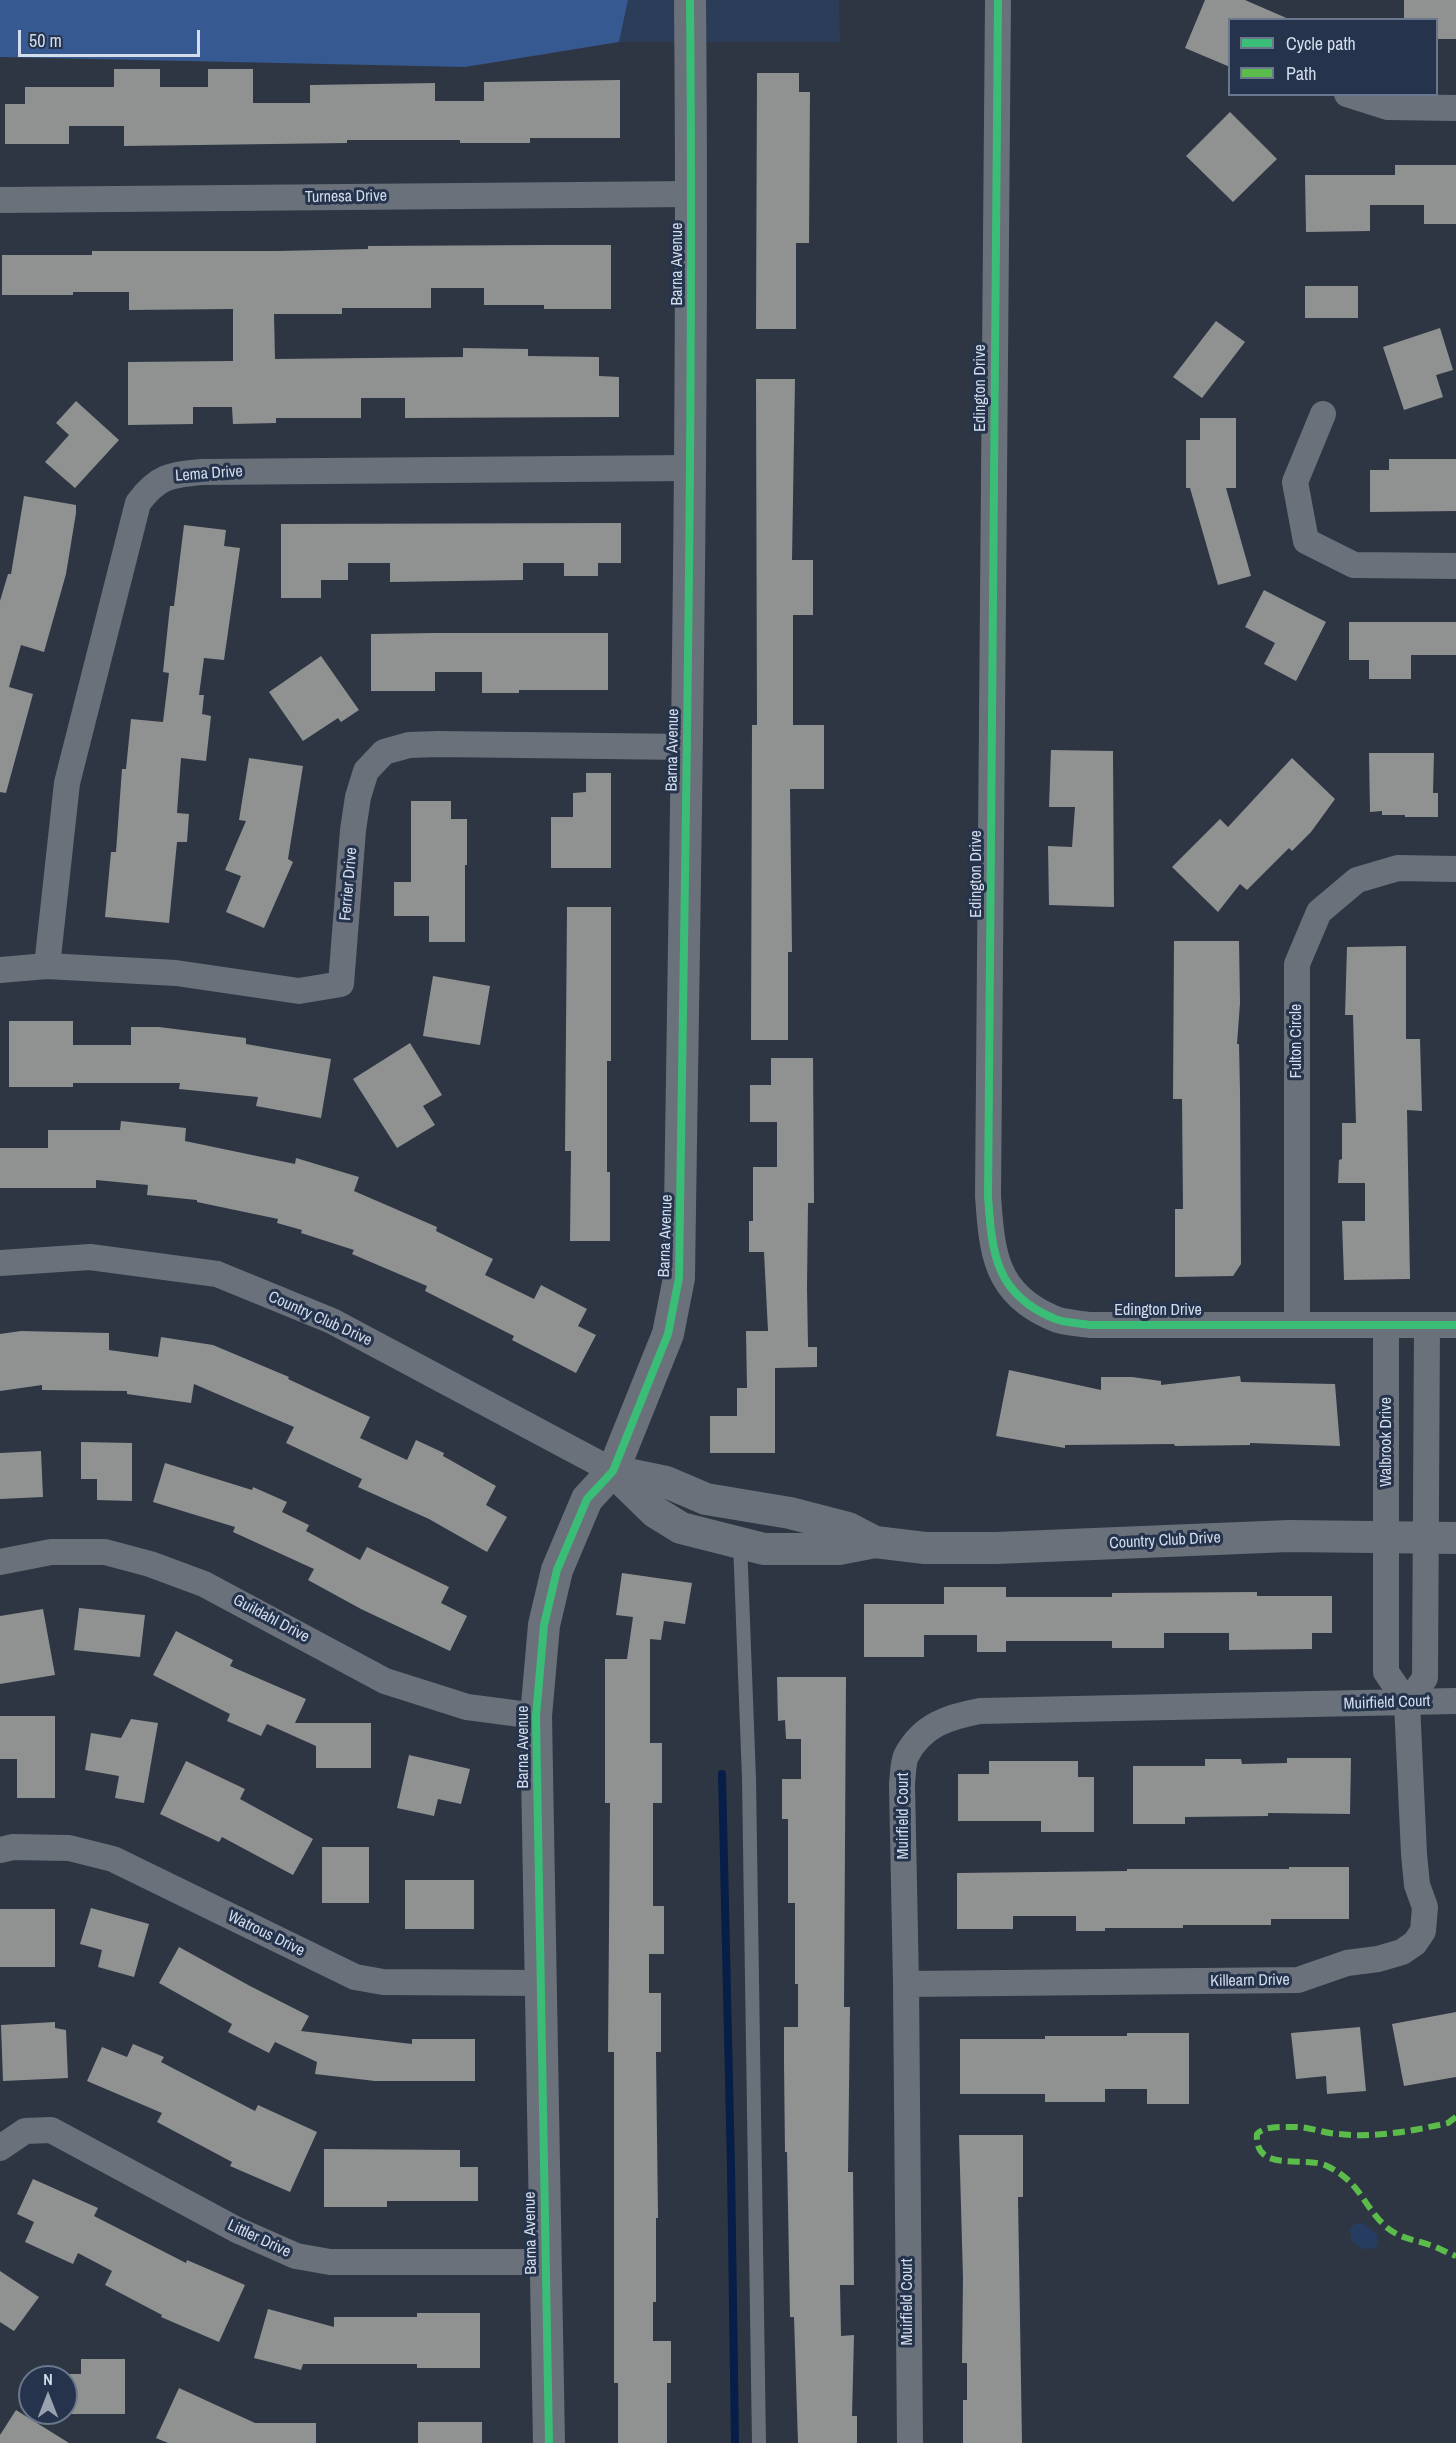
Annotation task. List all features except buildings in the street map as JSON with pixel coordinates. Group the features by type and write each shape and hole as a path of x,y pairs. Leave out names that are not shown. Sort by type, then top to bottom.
{"street":[{"name":"Barna Avenue","path":"549,2443 536,1716 544,1625 557,1570 587,1499 613,1471 668,1334 680,1278 690,468 692,194 690,0"},
{"name":"Edington Drive","path":"998,0 988,1196 992,1246 1002,1277 1023,1300 1054,1319 1090,1325 1456,1325"},
{"path":"1353,96 1388,107 1456,108"},
{"name":"Turnesa Drive","path":"0,200 692,194"},
{"path":"1323,414 1295,482 1306,542 1354,565 1456,566"},
{"name":"Lema Drive","path":"47,966 67,783 138,503 149,488 172,475 202,472 690,468"},
{"name":"Ferrier Drive","path":"0,970 47,966 176,973 299,991 341,984 353,830 358,797 366,771 384,753 409,745 438,744 687,747"},
{"name":"Fulton Circle","path":"1297,1325 1297,964 1319,912 1357,880 1398,868 1456,869"},
{"name":"Country Club Drive","path":"0,1263 90,1257 217,1274 332,1321 613,1471 655,1512 681,1528 764,1549 839,1549 875,1542 925,1548 996,1548 1288,1536 1387,1548 1425,1537 1456,1538"},
{"name":"Walbrook Drive","path":"1386,1325 1387,1548"},
{"path":"1387,1548 1386,1672 1407,1703 1425,1678 1427,1325"},
{"path":"1387,1407 1426,1408"},
{"name":"Country Club Drive","path":"613,1471 666,1482 706,1499 790,1513 848,1528 875,1542"},
{"name":"Guildahl Drive","path":"0,1563 51,1552 105,1552 150,1564 204,1584 385,1681 467,1707 536,1716"},
{"name":"Muirfield Court","path":"910,2443 902,1784 905,1757 922,1733 949,1716 980,1711 1456,1701"},
{"name":"Killearn Drive","path":"906,1984 1298,1980 1347,1963 1378,1959 1402,1952 1415,1943 1424,1932 1425,1907 1418,1885 1414,1854 1407,1703"},
{"name":"Watrous Drive","path":"0,1850 13,1847 69,1848 113,1859 355,1977 383,1982 541,1983"},
{"name":"Littler Drive","path":"0,2148 26,2131 51,2130 237,2230 296,2256 330,2262 545,2262"}],"lane":[{"path":"740,1542 749,1779 759,2443"}],"shaded area":[{"path":"0,0 628,0 619,42 465,67 0,57"},
{"path":"628,0 677,0 678,42 619,42"},
{"path":"702,0 839,0 840,42 702,42"},
{"path":"1363,2223 1377,2234 1378,2244 1375,2248 1363,2249 1351,2240 1350,2228 1355,2224"}],"waterway":[{"path":"722,1774 735,2443"}],"marked path":[{"path":"1456,2117 1448,2123 1380,2134 1338,2134 1298,2127 1268,2128 1257,2134 1258,2146 1272,2159 1318,2163 1327,2166 1347,2179 1376,2217 1390,2230 1456,2256"}],"cycle path":[{"path":"549,2443 536,1716 544,1625 557,1570 587,1499 613,1471 668,1334 679,1278 690,479 690,0"},
{"path":"998,0 988,1196 992,1235 1000,1268 1008,1283 1033,1308 1057,1320 1071,1323 1090,1325 1456,1325"}]}
